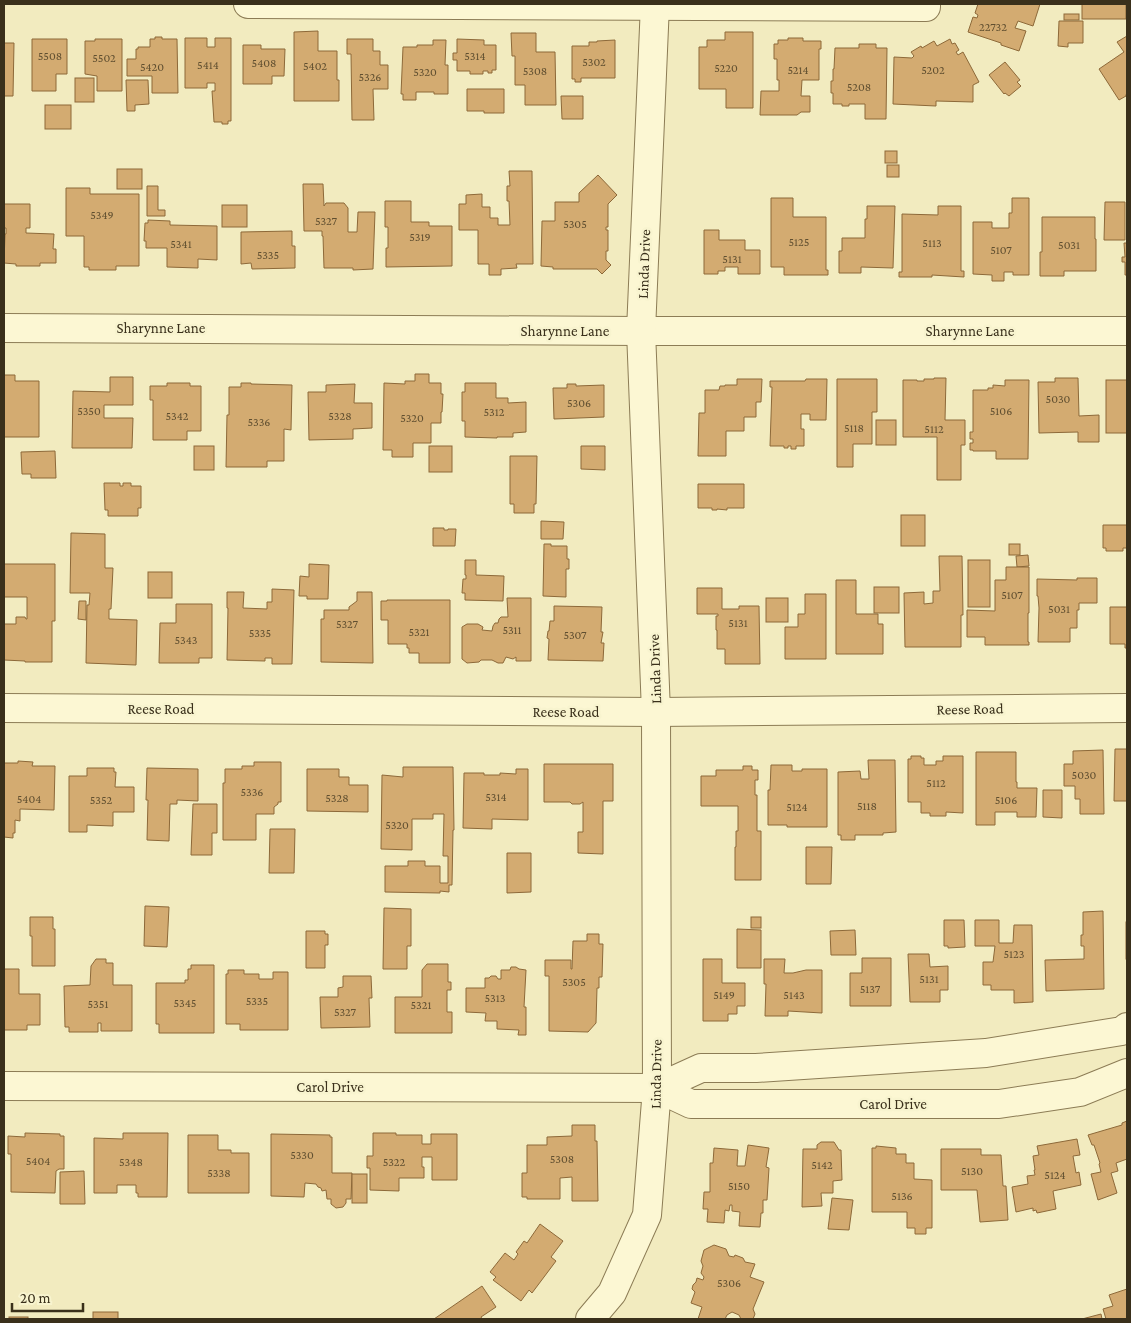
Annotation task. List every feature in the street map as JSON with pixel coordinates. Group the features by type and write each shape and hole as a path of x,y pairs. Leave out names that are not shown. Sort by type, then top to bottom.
{"street":[{"path":"248,4 926,5"},
{"name":"Linda Drive","path":"590,1319 612,1293 647,1216 657,1088 656,712 641,331 655,5"},
{"name":"Sharynne Lane","path":"4,328 1127,331"},
{"name":"Reese Road","path":"4,708 656,712 1127,708"},
{"name":"Carol Drive","path":"4,1086 657,1088 701,1068 756,1068 986,1053 1122,1031 1127,1027"},
{"name":"Carol Drive","path":"657,1088 691,1104 999,1104 1080,1092 1127,1073"}],"building":[{"path":"978,4 1040,4 1033,26 1018,21 1015,28 1026,31 1019,51 968,32 973,17 977,18 978,15 975,13"},
{"path":"1082,4 1126,4 1126,19 1082,19"},
{"path":"1064,14 1079,14 1079,20 1064,20"},
{"path":"1059,21 1083,21 1083,43 1068,43 1068,47 1058,46"},
{"path":"318,31 318,51 337,51 339,101 294,101 294,32"},
{"path":"725,32 753,32 753,108 726,108 726,89 699,89 699,47 707,47 707,40 725,40"},
{"path":"511,33 536,33 536,52 555,52 556,105 525,105 525,85 515,85 515,56 512,56"},
{"path":"1127,36 1127,93 1126,96 1119,100 1099,69 1124,52 1117,42"},
{"path":"155,37 177,39 178,93 152,93 152,76 127,76 127,59 136,59 136,49 138,47 150,47 150,39 155,39"},
{"path":"185,38 207,38 207,47 215,47 215,38 231,38 231,121 228,121 228,124 214,122 212,91 215,91 215,83 207,83 207,88 185,88"},
{"path":"788,38 803,38 803,41 821,41 821,49 819,49 819,80 802,80 801,96 810,96 810,112 801,112 797,115 760,115 761,91 779,91 777,59 774,59 774,44 778,44 778,40 788,40"},
{"path":"32,39 67,39 67,74 56,74 56,91 32,91"},
{"path":"95,39 122,39 122,91 97,91 97,76 85,74 85,41 95,41"},
{"path":"347,39 373,39 373,51 380,51 380,65 388,65 388,89 373,89 374,120 352,120 351,54 347,54"},
{"path":"457,39 484,40 484,45 496,45 496,70 492,70 492,73 483,71 483,74 457,71 457,60 453,60 453,53 457,53"},
{"path":"950,39 952,44 955,43 959,50 956,52 958,55 963,52 979,82 973,85 973,102 936,101 936,106 893,104 894,57 912,58 914,56 911,52 921,46 922,48 934,41 937,46"},
{"path":"433,40 446,40 445,65 448,65 448,94 416,92 416,100 403,100 403,94 401,94 403,47 433,45"},
{"path":"615,40 615,78 581,78 581,82 575,82 575,79 572,79 572,46 589,46 589,42"},
{"path":"4,43 14,43 13,96 4,96"},
{"path":"859,44 876,44 876,48 887,48 886,119 865,119 865,104 842,106 842,104 833,104 831,81 833,81 835,48 859,48"},
{"path":"243,45 261,45 261,49 285,49 284,76 272,76 272,84 243,84"},
{"path":"1005,62 1020,80 1017,82 1021,86 1009,96 1004,94 989,75"},
{"path":"75,78 94,78 94,102 75,102"},
{"path":"126,80 148,80 149,104 135,105 135,111 127,111"},
{"path":"467,89 504,89 504,113 467,111"},
{"path":"561,96 583,96 583,119 562,119"},
{"path":"45,105 71,105 71,129 45,129"},
{"path":"885,151 897,151 897,163 885,163"},
{"path":"887,165 899,165 899,177 887,177"},
{"path":"117,169 142,169 142,189 117,189"},
{"path":"509,171 532,171 533,264 516,264 517,268 501,269 501,275 489,275 489,264 478,264 478,230 459,230 459,204 466,204 466,195 482,194 482,207 490,207 490,218 498,218 498,225 510,225 509,201 507,201 507,186 510,186"},
{"path":"598,175 617,195 608,204 608,227 606,227 606,230 608,230 608,251 606,251 606,260 611,265 602,274 597,269 553,269 553,267 541,266 542,221 555,221 555,202 579,202 579,193"},
{"path":"303,184 323,184 324,206 326,203 344,203 348,208 348,232 357,232 358,212 375,212 373,269 324,268 322,231 304,231"},
{"path":"147,186 158,186 158,210 165,210 165,216 147,216"},
{"path":"66,188 90,188 90,194 139,194 139,266 116,266 116,270 89,270 89,267 84,267 84,236 66,236"},
{"path":"771,198 793,198 793,217 826,217 826,270 828,270 828,275 784,275 784,267 771,267"},
{"path":"1012,198 1029,198 1029,275 1013,275 1013,272 1004,272 1004,281 992,281 992,275 973,274 973,222 992,222 992,228 1009,228"},
{"path":"385,201 411,201 411,222 429,222 429,226 452,226 452,266 386,267 388,227 385,227"},
{"path":"1105,202 1125,202 1125,240 1104,240"},
{"path":"4,204 30,204 30,228 26,228 26,233 54,234 53,249 56,249 56,263 40,263 40,266 16,266 16,264 4,263 6,228 4,228"},
{"path":"222,205 247,205 247,227 222,227"},
{"path":"867,206 895,206 893,268 861,267 861,273 839,273 839,251 842,251 842,238 865,238"},
{"path":"938,206 961,206 961,271 964,271 964,277 932,275 932,277 899,277 899,272 902,272 902,214 938,215"},
{"path":"1042,217 1095,217 1096,271 1064,271 1064,276 1040,276"},
{"path":"148,220 170,221 170,225 217,226 217,260 198,259 198,268 167,267 167,248 146,248 146,241 144,241 145,223 148,223"},
{"path":"704,230 719,230 719,240 745,240 745,250 760,250 760,274 738,274 738,267 725,267 725,271 718,271 718,274 704,274"},
{"path":"292,231 292,246 295,246 295,268 252,269 251,263 241,264 241,232"},
{"path":"1124,243 1127,243 1127,275 1125,275 1125,262 1122,262 1122,257 1125,257"},
{"path":"415,374 429,374 429,383 441,383 441,394 443,394 441,423 431,423 431,443 413,443 413,457 392,457 392,450 383,450 384,383 405,384 405,381 415,381"},
{"path":"4,375 15,375 15,381 39,381 39,437 4,437"},
{"path":"110,377 133,377 133,405 104,405 104,418 133,418 132,448 72,448 73,391 110,392"},
{"path":"946,378 945,420 965,420 965,445 961,445 961,480 937,480 937,437 903,437 903,380 924,381 924,379"},
{"path":"1055,378 1078,378 1079,416 1099,415 1099,442 1078,442 1078,432 1039,433 1038,382 1055,382"},
{"path":"737,379 762,379 761,402 756,402 756,417 744,417 744,431 726,431 726,456 698,456 699,413 705,413 705,390 719,390 720,386 737,385"},
{"path":"806,379 827,379 826,420 810,420 810,414 801,414 801,429 804,429 804,446 796,446 796,449 791,449 791,446 784,448 784,446 770,446 772,387 770,387 770,381 805,381"},
{"path":"837,379 877,379 877,412 872,412 872,444 853,444 853,467 837,467"},
{"path":"1005,380 1029,380 1028,459 996,459 996,451 970,450 970,443 973,443 973,439 970,439 970,432 973,432 973,390 988,390 988,388 993,388 993,385 1005,386"},
{"path":"1106,380 1127,380 1127,433 1106,433"},
{"path":"167,383 190,383 190,386 201,386 201,431 187,431 187,440 153,440 153,400 150,400 150,386 167,386"},
{"path":"241,383 292,385 291,430 284,429 284,461 267,461 267,467 226,467 229,387 241,387"},
{"path":"465,383 496,383 496,398 508,398 508,403 526,402 526,432 513,433 513,437 465,437 465,421 462,421 462,392 465,392"},
{"path":"355,384 354,403 372,403 372,428 353,429 353,439 309,440 308,392 326,392 326,385"},
{"path":"567,384 576,384 576,386 604,385 604,417 554,419 553,388 567,388"},
{"path":"876,420 896,420 896,445 876,445"},
{"path":"194,446 214,446 214,470 194,470"},
{"path":"429,446 452,446 452,472 429,472"},
{"path":"581,446 605,446 605,470 581,469"},
{"path":"55,451 56,478 31,478 31,474 22,474 21,452"},
{"path":"510,456 537,456 536,504 534,504 534,513 514,513 514,504 510,504"},
{"path":"104,483 120,483 120,486 123,486 123,483 131,483 131,486 141,486 141,508 138,508 138,516 108,516 108,510 105,510"},
{"path":"698,484 744,484 744,508 712,510 712,508 698,508"},
{"path":"901,515 925,515 925,546 901,546"},
{"path":"541,521 564,522 563,539 541,539"},
{"path":"1103,525 1127,525 1127,548 1123,548 1123,551 1106,551 1106,548 1103,548"},
{"path":"433,528 444,528 444,530 456,529 455,546 433,546"},
{"path":"71,533 105,534 105,568 113,568 109,619 137,620 136,665 86,663 87,605 89,605 90,593 70,593"},
{"path":"544,544 567,546 569,569 566,569 566,597 543,596"},
{"path":"1009,544 1020,544 1020,555 1009,555"},
{"path":"1028,555 1029,566 1017,567 1016,556"},
{"path":"939,556 962,556 963,615 961,615 961,647 905,647 904,593 924,592 924,604 933,603 933,591 940,591"},
{"path":"465,560 476,560 476,575 504,576 503,601 465,600 465,593 462,593 463,579 466,579"},
{"path":"968,560 990,560 990,607 968,607"},
{"path":"4,564 55,564 55,621 52,621 52,662 4,660 4,624 16,624 16,617 25,617 27,619 27,597 4,597"},
{"path":"309,564 329,565 328,599 307,599 307,596 299,596 300,576 309,577"},
{"path":"1006,567 1029,567 1029,645 985,645 985,637 967,637 967,610 995,611 995,580 1006,580"},
{"path":"148,572 172,572 172,598 148,598"},
{"path":"1077,578 1097,578 1097,603 1079,603 1077,628 1070,628 1070,642 1038,642 1039,608 1037,579 1077,580"},
{"path":"836,580 856,580 856,614 878,614 878,624 883,624 883,654 836,654"},
{"path":"874,587 899,587 899,613 874,613"},
{"path":"697,588 722,588 722,609 739,609 739,606 759,606 760,664 725,664 725,649 717,649 716,616 718,614 697,614"},
{"path":"272,589 294,590 292,664 272,664 272,658 265,658 265,661 227,660 227,592 244,592 243,608 267,609 267,602 272,602"},
{"path":"357,592 372,592 373,663 321,662 321,619 324,619 324,610 349,610 349,607 357,601"},
{"path":"805,594 826,594 826,659 785,659 785,627 798,627 798,614 805,614"},
{"path":"507,598 531,598 531,661 516,661 516,657 513,659 506,657 503,663 481,660 479,662 467,663 462,659 462,627 467,624 478,624 483,627 482,630 492,631 493,626 495,623 498,623 501,617 508,617"},
{"path":"766,598 788,598 788,622 766,622"},
{"path":"450,600 450,663 419,663 419,653 409,653 407,644 388,644 388,620 381,620 381,601"},
{"path":"79,601 86,601 86,620 78,619"},
{"path":"176,604 212,604 212,658 199,658 199,663 159,663 160,623 176,623"},
{"path":"554,606 602,607 601,632 603,632 601,643 604,643 603,661 548,660 549,639 547,638 550,621 554,621"},
{"path":"1110,607 1127,607 1127,648 1125,648 1125,644 1110,644"},
{"path":"1115,749 1127,749 1127,801 1114,801"},
{"path":"1103,750 1104,814 1080,814 1080,799 1075,799 1075,786 1064,786 1064,764 1073,764 1073,751"},
{"path":"976,752 1016,752 1017,788 1037,788 1036,817 1017,817 1017,812 995,812 995,825 976,825"},
{"path":"911,756 921,756 921,758 924,758 924,765 936,765 936,761 943,761 943,756 963,756 963,813 946,812 946,816 930,816 930,813 921,813 921,802 908,802 908,759 911,759"},
{"path":"868,760 895,760 896,832 883,833 883,835 855,835 855,840 841,840 841,835 838,835 838,772 860,771 861,779 869,779"},
{"path":"18,761 33,762 32,766 55,766 54,810 20,809 20,821 15,820 13,838 4,837 4,763 18,763"},
{"path":"254,762 281,762 281,802 278,802 274,807 274,814 256,814 256,840 223,840 223,783 225,783 225,769 242,769 242,766 254,766"},
{"path":"544,764 613,764 613,801 603,801 603,854 578,853 578,832 583,832 583,802 572,804 570,802 544,802"},
{"path":"771,765 792,765 792,771 827,769 827,827 768,825 768,790 770,790"},
{"path":"743,766 752,766 752,770 758,770 758,780 755,780 755,795 757,795 757,831 761,831 761,880 735,880 738,806 701,806 701,776 716,776 716,770 743,770"},
{"path":"403,767 453,767 454,830 452,885 449,885 449,892 385,892 385,866 408,866 408,861 425,861 425,866 440,866 440,883 448,883 448,856 443,856 444,814 433,814 433,819 412,819 412,850 381,849 382,775 403,777"},
{"path":"87,768 114,768 114,772 116,772 115,787 134,787 134,812 113,812 113,826 87,825 87,832 69,832 69,776 87,776"},
{"path":"147,768 198,769 198,801 177,800 177,804 170,804 169,841 147,840"},
{"path":"307,769 339,769 339,777 349,777 349,785 368,785 368,812 307,811"},
{"path":"516,769 528,769 528,820 492,819 492,829 463,828 464,773 484,773 484,775 516,774"},
{"path":"1043,790 1062,790 1062,818 1043,817"},
{"path":"193,804 217,804 217,833 212,833 212,855 191,855"},
{"path":"270,829 295,829 294,873 269,873"},
{"path":"806,847 832,847 831,884 806,884"},
{"path":"507,853 531,853 531,892 507,893"},
{"path":"145,906 169,907 167,947 144,946"},
{"path":"384,908 411,909 411,946 407,946 407,969 383,969"},
{"path":"1103,911 1104,989 1046,991 1045,960 1084,959 1084,946 1081,946 1083,912"},
{"path":"30,917 53,917 53,929 55,929 55,966 32,966"},
{"path":"751,917 761,917 761,928 751,928"},
{"path":"944,920 964,920 965,947 948,948 948,946 944,946"},
{"path":"975,920 999,920 999,943 1013,943 1014,925 1032,925 1033,1002 1014,1003 1014,990 991,990 991,985 983,985 983,962 993,962 995,946 975,946"},
{"path":"1127,922 1127,959 1126,959"},
{"path":"737,929 761,930 761,968 737,968"},
{"path":"855,930 856,955 831,955 830,931"},
{"path":"306,931 325,931 325,934 328,934 328,945 325,945 325,968 306,968"},
{"path":"587,934 599,934 599,944 603,944 602,977 599,977 599,988 597,988 596,1023 588,1032 549,1031 549,976 545,976 545,960 571,960 572,969 573,941 587,941"},
{"path":"908,954 929,954 930,967 948,966 948,990 940,990 940,1002 910,1002"},
{"path":"862,958 891,958 891,1006 850,1006 850,973 862,973"},
{"path":"96,959 106,959 106,963 113,963 113,985 132,985 132,1031 101,1031 101,1023 98,1023 98,1032 69,1032 69,1027 65,1027 64,986 90,985 91,966"},
{"path":"703,959 722,959 722,983 745,983 745,1006 737,1006 737,1014 728,1014 728,1021 703,1021"},
{"path":"764,959 785,959 784,973 822,970 822,1013 788,1011 788,1016 765,1016 766,984 764,984"},
{"path":"427,964 448,964 448,982 451,982 451,990 447,990 447,1012 452,1012 452,1033 395,1033 395,997 422,997 422,970"},
{"path":"191,965 214,965 214,1033 159,1033 159,1024 156,1024 156,983 185,983 185,980 188,980 188,969 191,969"},
{"path":"511,967 526,970 524,1007 526,1007 526,1035 518,1035 519,1030 497,1029 497,1021 485,1021 486,1013 466,1012 466,988 485,988 485,978 496,976 498,979 501,979 501,970 510,970"},
{"path":"4,969 19,969 19,994 40,994 40,1025 27,1025 27,1030 4,1030"},
{"path":"228,970 244,970 244,974 259,974 259,979 273,979 273,972 288,972 288,1030 240,1030 240,1024 226,1024 226,974 228,974"},
{"path":"343,976 371,976 372,998 369,998 370,1027 321,1028 320,997 338,997 338,988 343,987"},
{"path":"1127,1121 1127,1159 1116,1163 1118,1171 1111,1173 1117,1193 1098,1200 1091,1174 1101,1172 1100,1163 1094,1145 1092,1145 1088,1135 1122,1125 1122,1123"},
{"path":"572,1125 595,1125 598,1201 572,1201 572,1177 560,1178 560,1199 527,1199 527,1197 522,1197 522,1173 527,1173 527,1145 547,1145 547,1137 572,1136"},
{"path":"25,1133 60,1134 60,1136 64,1136 64,1169 56,1171 55,1193 11,1192 11,1154 8,1154 8,1136 25,1137"},
{"path":"123,1133 168,1133 167,1197 138,1197 136,1185 117,1185 117,1193 94,1193 94,1138 123,1139"},
{"path":"373,1133 422,1135 422,1144 431,1144 431,1134 457,1134 457,1180 432,1180 432,1157 422,1157 424,1178 399,1178 399,1191 370,1190 370,1168 367,1168 367,1156 373,1156"},
{"path":"271,1134 330,1135 332,1137 332,1173 352,1173 351,1199 346,1199 343,1207 336,1208 331,1204 331,1199 327,1199 326,1190 322,1191 316,1184 305,1183 304,1197 271,1196"},
{"path":"188,1135 218,1135 218,1150 231,1150 231,1153 249,1153 249,1193 188,1193"},
{"path":"1077,1139 1080,1155 1073,1156 1076,1173 1079,1172 1081,1185 1053,1191 1056,1209 1037,1213 1036,1210 1033,1211 1033,1208 1016,1212 1012,1187 1028,1184 1027,1176 1035,1175 1033,1156 1039,1155 1037,1146"},
{"path":"821,1142 834,1142 839,1150 841,1150 842,1180 833,1181 833,1193 821,1193 822,1206 802,1207 803,1149 817,1149 817,1145"},
{"path":"748,1145 769,1148 766,1167 769,1168 767,1200 763,1200 760,1227 739,1226 740,1212 732,1211 732,1205 730,1205 729,1211 725,1210 724,1223 707,1222 708,1209 703,1209 704,1192 710,1192 710,1163 713,1163 714,1148 738,1150 737,1166 745,1166"},
{"path":"876,1146 896,1148 896,1154 906,1154 906,1163 914,1163 914,1179 932,1180 932,1228 926,1228 926,1234 915,1234 915,1228 907,1228 907,1212 872,1212 872,1148 876,1148"},
{"path":"941,1149 981,1149 981,1155 1001,1155 1003,1186 1006,1186 1008,1220 980,1222 977,1190 941,1190"},
{"path":"84,1171 85,1204 60,1204 60,1172"},
{"path":"352,1174 367,1174 367,1203 352,1203"},
{"path":"832,1198 853,1200 849,1230 828,1229"},
{"path":"540,1224 563,1241 551,1257 556,1261 532,1293 529,1290 521,1301 493,1280 496,1277 490,1272 505,1253 514,1260 518,1254 516,1252 524,1241 527,1243"},
{"path":"714,1245 726,1249 729,1256 734,1257 735,1255 743,1258 745,1262 755,1264 750,1277 764,1282 753,1309 755,1314 753,1319 741,1319 739,1315 732,1312 725,1319 698,1319 702,1307 691,1303 695,1292 692,1289 697,1278 703,1280 704,1277 701,1273 703,1266 701,1261 704,1250"},
{"path":"482,1286 496,1307 481,1317 482,1319 434,1319"},
{"path":"1127,1289 1127,1319 1106,1319 1103,1309 1113,1306 1109,1295"},
{"path":"93,1312 118,1312 118,1319 93,1319"},
{"path":"1101,1314 1102,1319 1082,1319"},
{"path":"9,1317 28,1317 28,1319 9,1319"}]}
